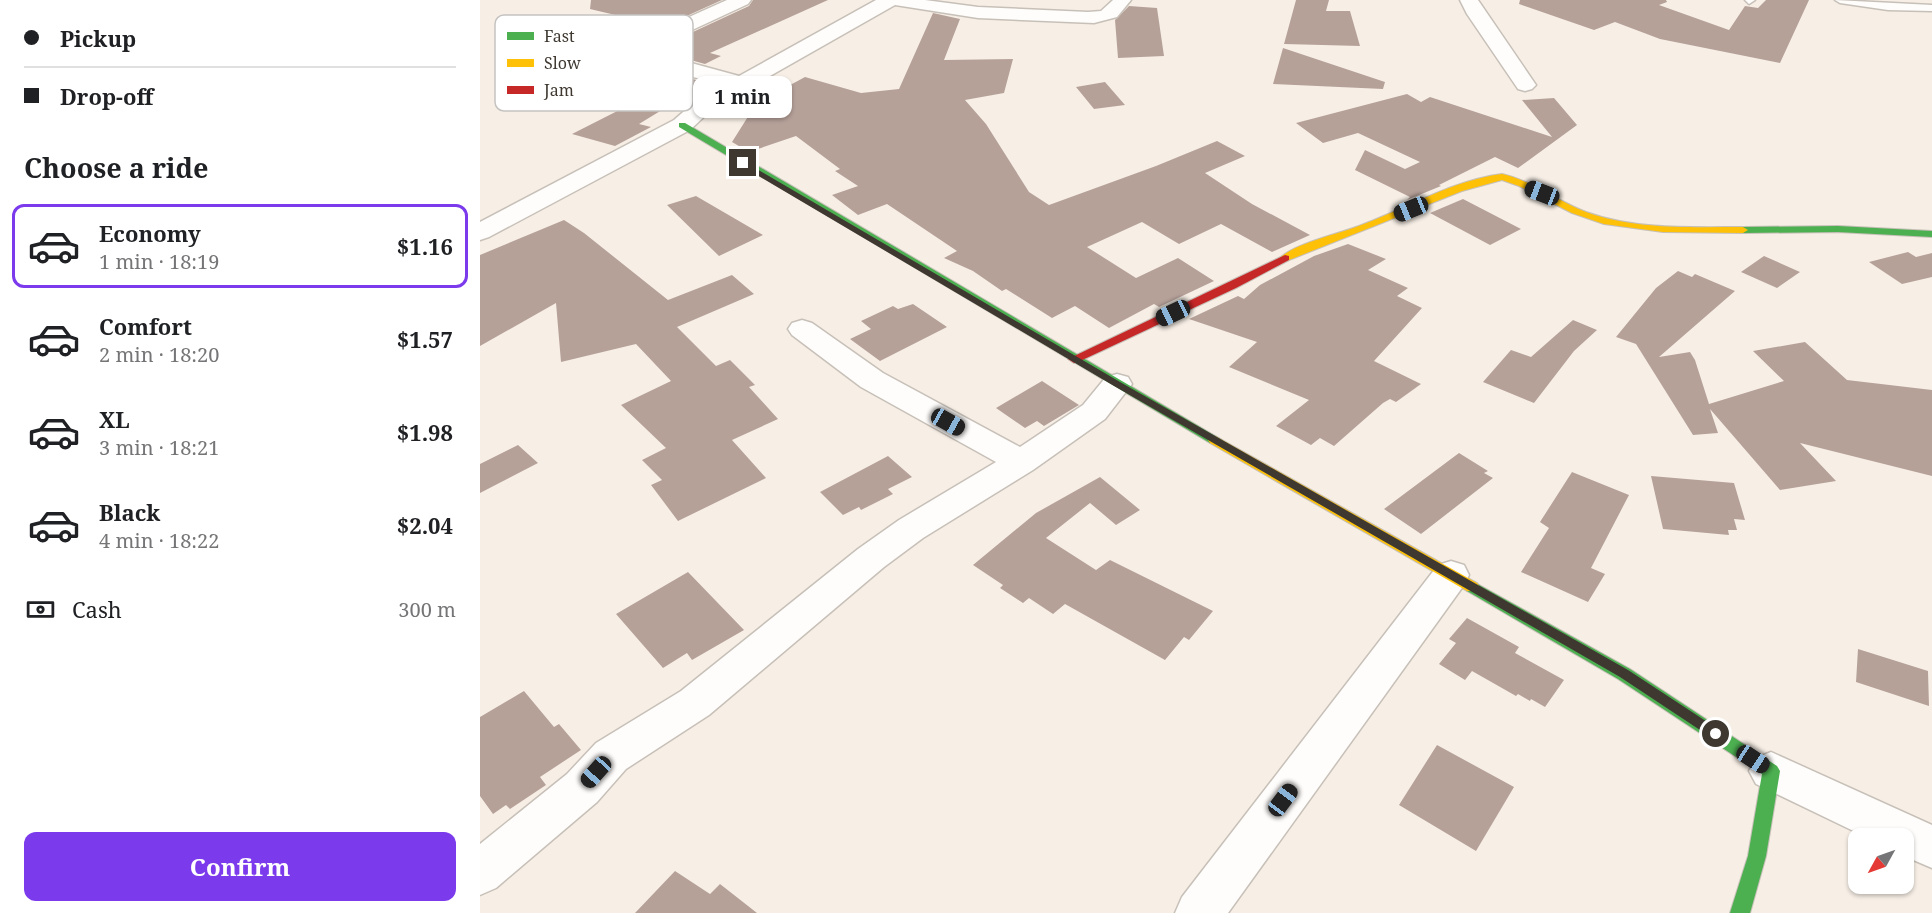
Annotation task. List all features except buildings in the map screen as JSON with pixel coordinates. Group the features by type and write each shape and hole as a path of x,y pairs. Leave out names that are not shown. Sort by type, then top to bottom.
{"street":[{"path":"693,22 742,0"},
{"path":"480,232 682,125 695,112 741,83 890,0"},
{"path":"898,0 927,7 984,13 1086,17 1103,16 1113,12 1122,0"},
{"path":"1469,0 1476,14 1526,85"},
{"path":"693,71 741,83"},
{"path":"682,125 745,165 1074,359 1624,674 1771,771 1932,847"},
{"path":"1074,359 1232,286 1304,248 1368,227 1476,183 1501,177 1542,193 1584,215 1637,226 1705,230 1838,229 1932,234"},
{"path":"802,329 872,380 1021,462"},
{"path":"480,873 582,788 611,756 695,703 862,566 911,530 1021,462 1094,412 1117,384"},
{"path":"1199,913 1451,574"},
{"path":"1740,913 1757,856 1771,771"}],"lane":[{"path":"1840,0 1888,7 1932,8"}],"traffic: fast":[{"path":"682,125 1215,440"},
{"path":"1743,230 1838,229 1932,234"},
{"path":"1472,587 1624,674 1771,771 1757,856 1740,913"}],"traffic: slow":[{"path":"1285,258 1458,189 1502,177 1523,184 1575,211 1604,221 1663,229 1743,230"},
{"path":"1215,440 1472,587"}],"traffic: jam":[{"path":"1074,359 1232,286 1285,258"}],"route":[{"path":"743,163 1117,384 1624,674 1716,734"}]}
